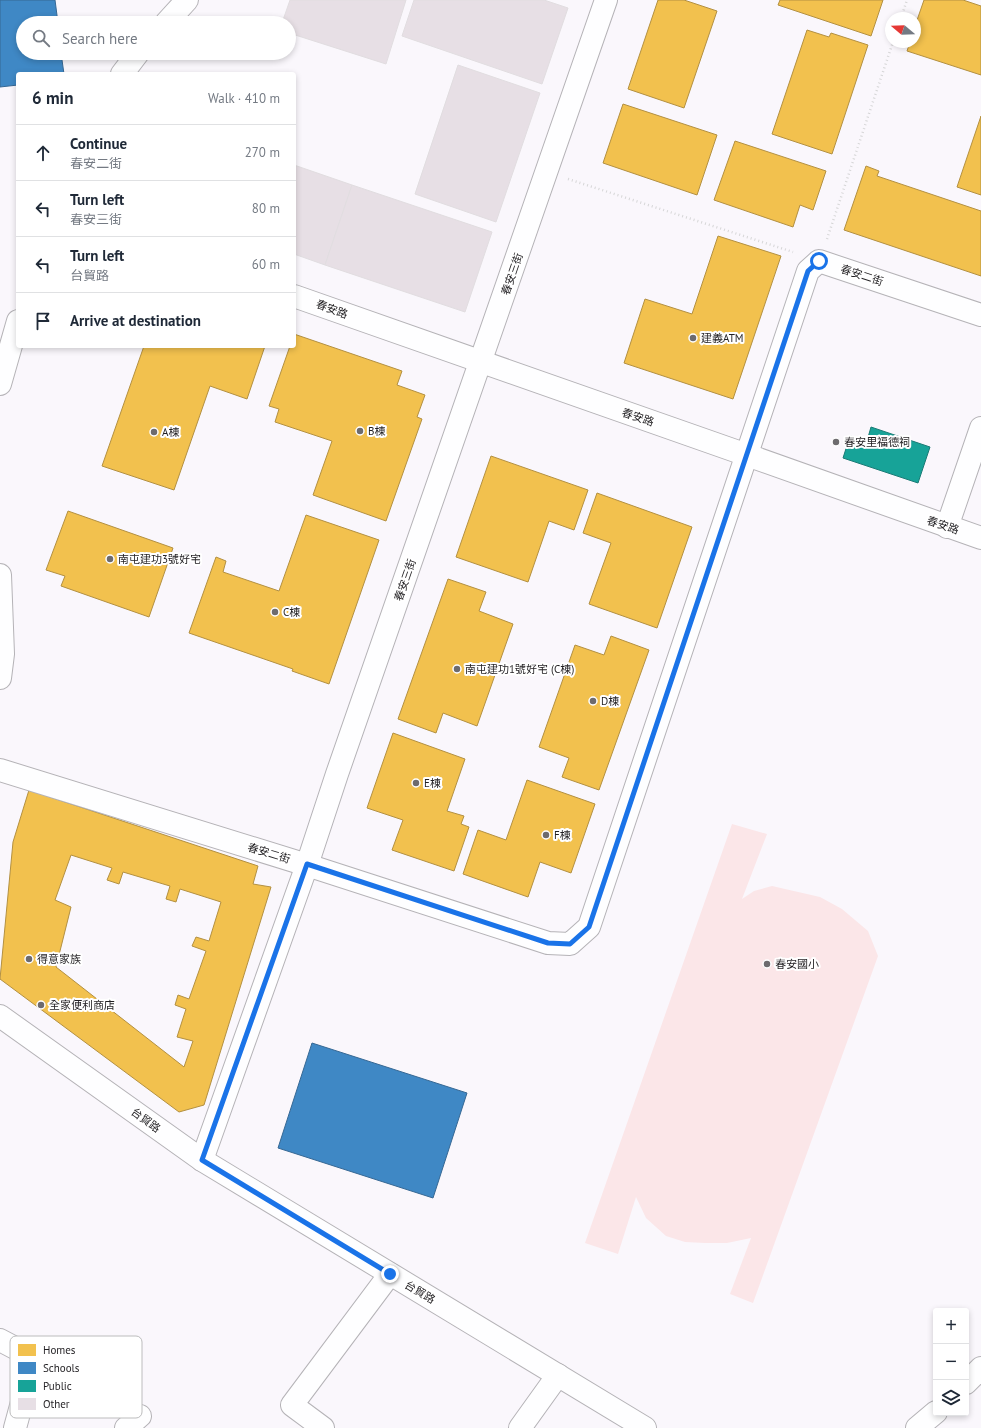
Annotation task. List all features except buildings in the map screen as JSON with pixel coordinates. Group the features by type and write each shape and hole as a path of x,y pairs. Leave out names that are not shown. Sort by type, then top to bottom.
{"street":[{"path":"172,16 187,0"},
{"name":"春安三街","path":"202,1160 307,864 606,0"},
{"path":"124,72 133,60"},
{"name":"春安二街","path":"0,770 307,864 548,943 570,944 589,927 808,271 819,261 981,315"},
{"name":"春安路","path":"296,297 981,538"},
{"path":"0,384 16,328"},
{"path":"947,527 981,428"},
{"path":"0,574 3,654 0,678"},
{"name":"台貿路","path":"0,1016 202,1160 645,1428"},
{"path":"323,1428 292,1406 390,1274"},
{"path":"0,1340 10,1345"},
{"path":"969,1380 981,1368"},
{"path":"520,1428 558,1375"},
{"path":"917,1428 933,1415"},
{"path":"15,1428 18,1418"}],"path":[{"path":"903,12 907,0"},
{"path":"547,172 819,261 891,48"}],"shaded area":[{"path":"732,824 767,834 742,899 754,891 772,886 820,897 842,909 868,931 878,956 753,1303 730,1294 751,1238 727,1243 705,1243 685,1242 666,1236 646,1218 636,1197 618,1254 585,1243"}],"place":[{"name":"建義ATM","path":"693,338"},
{"name":"B棟","path":"360,431"},
{"name":"A棟","path":"154,432"},
{"name":"春安里福德祠","path":"836,442"},
{"name":"南屯建功3號好宅","path":"110,559"},
{"name":"C棟","path":"275,612"},
{"name":"南屯建功1號好宅 (C棟)","path":"457,669"},
{"name":"D棟","path":"593,701"},
{"name":"E棟","path":"416,783"},
{"name":"F棟","path":"546,835"},
{"name":"得意家族","path":"29,959"},
{"name":"春安國小","path":"767,964"},
{"name":"全家便利商店","path":"41,1005"}],"route":[{"path":"390,1274 202,1160 307,864 548,943 570,944 589,927 808,271 819,261"}]}
